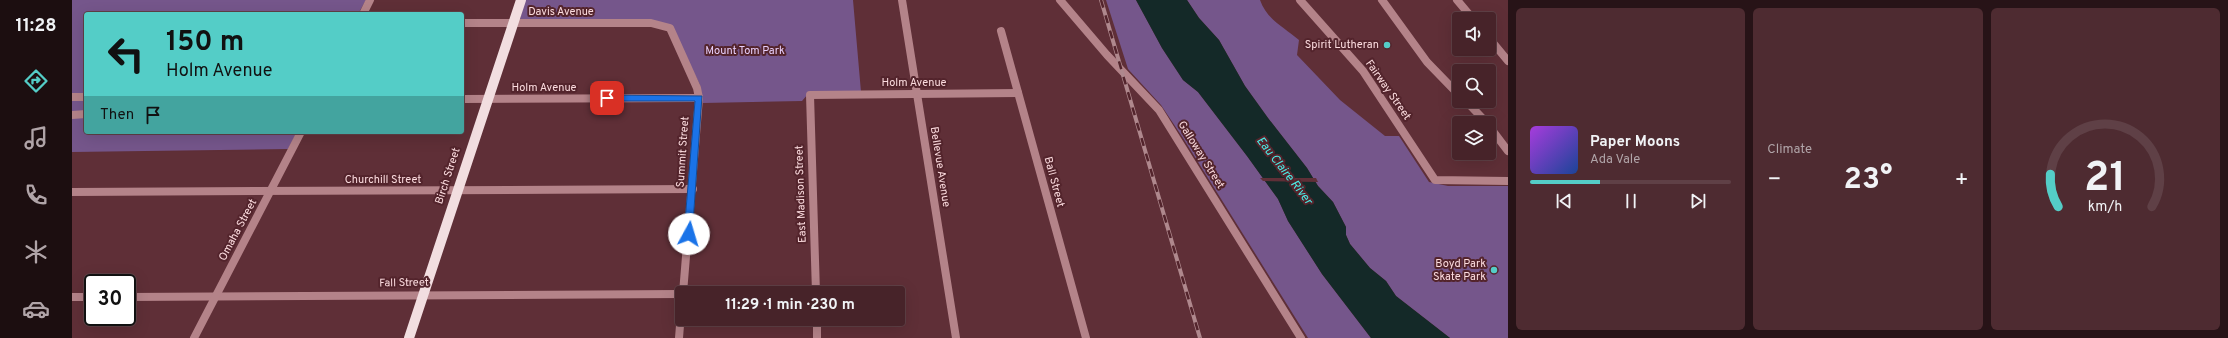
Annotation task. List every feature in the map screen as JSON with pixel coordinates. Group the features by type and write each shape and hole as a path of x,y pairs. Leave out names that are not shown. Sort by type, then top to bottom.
{"main road":[{"name":"Birch Street","path":"409,338 520,0"}],"street":[{"path":"364,12 370,0"},
{"name":"Bellevue Avenue","path":"902,0 956,338"},
{"name":"Galloway Street","path":"1060,0 1107,55 1159,110 1302,338"},
{"name":"Fairway Street","path":"1300,0 1363,71 1435,180 1508,181"},
{"path":"1382,0 1426,60 1452,88"},
{"path":"1457,0 1467,12"},
{"name":"Davis Avenue","path":"464,23 660,24"},
{"name":"Summit Street","path":"660,24 670,28 697,88 699,98 693,189 683,286"},
{"name":"Ball Street","path":"1001,31 1086,338"},
{"path":"1496,46 1508,61"},
{"name":"Holm Avenue","path":"810,95 1018,93"},
{"name":"East Madison Street","path":"810,95 816,286"},
{"path":"72,98 84,97"},
{"name":"Holm Avenue","path":"464,99 699,98"},
{"path":"1473,108 1480,116"},
{"path":"72,115 84,114"},
{"name":"Omaha Street","path":"194,338 300,134"},
{"path":"1496,135 1508,150"},
{"name":"Churchill Street","path":"72,192 457,192 693,189"},
{"name":"Fall Street","path":"136,297 675,293"},
{"path":"72,297 84,297"},
{"path":"679,338 680,326"},
{"path":"817,326 817,338"}],"green space":[{"path":"72,0 366,0 359,12 84,12 84,134 296,134 288,149 72,152"},
{"name":"Mount Tom Park","path":"525,0 853,0 861,92 808,94 802,101 703,103 700,85 671,26 520,19"},
{"path":"1106,0 1136,0 1162,48 1183,80 1198,92 1247,156 1278,199 1288,221 1322,274 1371,338 1308,338 1161,105 1128,69"},
{"path":"1187,0 1260,0 1271,18 1299,40 1297,55 1340,100 1385,136 1399,136 1429,182 1448,186 1508,186 1508,338 1450,338 1396,296 1386,281 1370,268 1350,244 1346,235 1346,227 1333,202 1318,186 1307,168 1268,118 1245,86 1219,40 1199,18"}],"water":[{"name":"Eau Claire River","path":"1136,0 1187,0 1199,18 1219,40 1245,86 1268,118 1307,168 1318,186 1333,202 1346,227 1346,235 1350,244 1370,268 1386,281 1396,296 1450,338 1371,338 1322,274 1288,221 1278,199 1247,156 1198,92 1183,80 1162,48"}],"pier":[{"path":"1260,178 1316,178 1318,182 1263,181"}],"railway":[{"path":"1101,0 1200,338"}],"place":[{"name":"Spirit Lutheran","path":"1387,45"},
{"name":"Boyd Park Skate Park","path":"1494,270"}],"route":[{"path":"607,98 699,98 689,234"}]}
